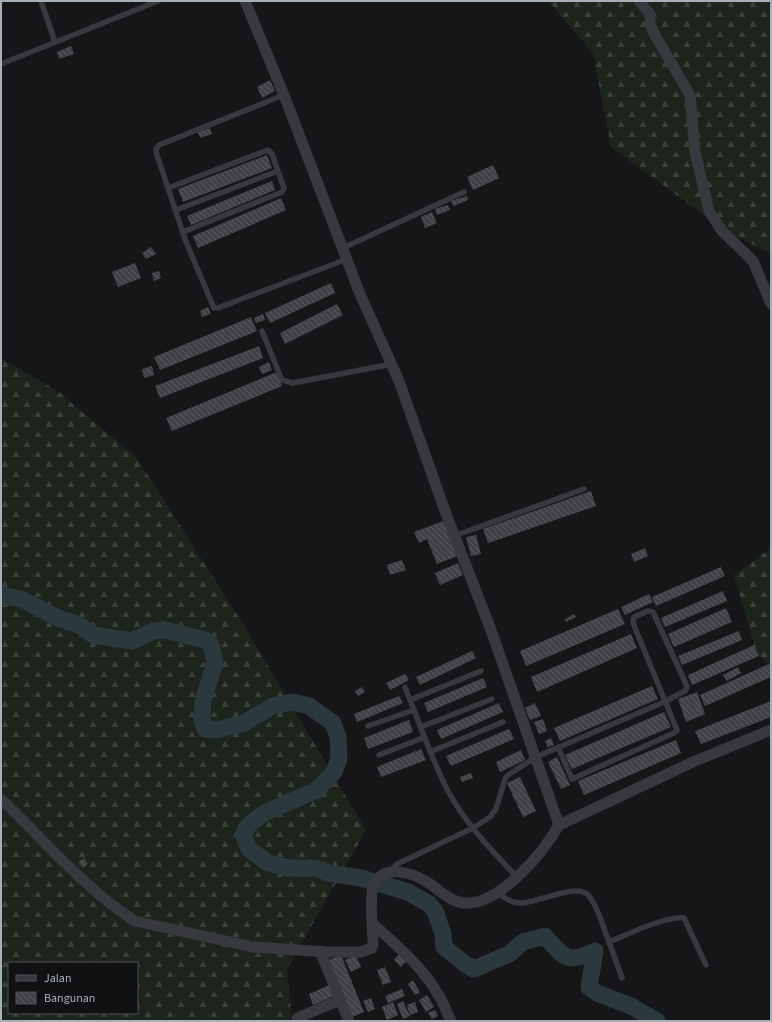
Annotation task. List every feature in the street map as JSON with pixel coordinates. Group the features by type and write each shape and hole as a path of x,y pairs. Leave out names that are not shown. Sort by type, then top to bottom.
{"street":[{"path":"245,1 284,95 360,294 392,364 454,536 491,630 559,825"},
{"path":"639,1 650,14 650,25 690,95 691,129 709,211 722,231 753,261 771,304"},
{"path":"1,800 84,879 123,913 135,920 253,947 361,952 372,948 373,888 383,875 395,871 406,873 426,881 456,902 464,904 475,902 496,893 517,877 530,865 548,844 559,825 695,761 771,730"},
{"path":"372,923 408,956 429,979 440,996 451,1021"},
{"path":"320,951 349,1021"},
{"path":"297,1018 340,1000"}],"lane":[{"path":"41,1 55,42"},
{"path":"1,64 158,1"},
{"path":"284,95 159,145 156,149 183,232 214,308 218,308 347,259"},
{"path":"168,188 268,150 272,154 284,188 282,192 183,232"},
{"path":"176,210 278,171"},
{"path":"343,248 464,192"},
{"path":"262,331 282,380 286,383 293,383 392,364"},
{"path":"454,536 584,489"},
{"path":"383,875 397,864 473,828 490,817 496,809 503,783 508,775 536,757 664,702 685,691 687,687 653,612 648,610 634,617 633,623 664,702 677,730 674,733 572,779 558,748"},
{"path":"410,700 481,671"},
{"path":"405,687 430,752 449,792 473,828 517,877"},
{"path":"421,727 492,699"},
{"path":"368,726 414,710"},
{"path":"430,752 503,722"},
{"path":"379,755 425,737"},
{"path":"496,893 511,902 521,903 578,890 584,892 589,896 595,906 622,978"},
{"path":"609,942 665,921 679,917 684,918 689,925 706,965"}],"green space":[{"path":"548,1 771,1 771,254 724,230 611,147 593,53"},
{"path":"1,358 59,392 137,458 243,624 366,830 287,969 292,1021 1,1021"},
{"path":"771,548 771,667 756,651 734,575"}],"building":[{"path":"71,46 74,54 59,59 57,52"},
{"path":"270,80 275,91 262,98 257,87"},
{"path":"210,128 212,134 200,138 198,132"},
{"path":"267,155 272,168 183,202 178,189"},
{"path":"493,165 499,178 473,190 467,177"},
{"path":"272,181 275,190 191,225 187,216"},
{"path":"467,196 468,200 453,206 451,201"},
{"path":"281,198 286,210 198,248 193,236"},
{"path":"448,205 450,210 437,215 435,209"},
{"path":"432,212 437,223 425,228 421,217"},
{"path":"151,247 156,254 146,259 142,253"},
{"path":"135,263 141,278 118,287 112,272"},
{"path":"159,271 161,278 154,281 152,273"},
{"path":"331,283 335,293 270,323 265,313"},
{"path":"337,304 343,315 285,344 280,333"},
{"path":"208,307 211,314 202,317 200,311"},
{"path":"263,314 265,320 256,323 254,318"},
{"path":"251,317 257,331 160,370 154,357"},
{"path":"259,346 263,358 160,398 155,386"},
{"path":"269,362 272,370 262,374 259,367"},
{"path":"152,366 154,375 144,378 142,369"},
{"path":"277,372 282,386 172,431 166,418"},
{"path":"591,491 596,506 488,543 483,529"},
{"path":"446,520 460,555 437,564 427,539 419,543 414,532"},
{"path":"476,535 481,554 471,556 466,537"},
{"path":"645,548 648,556 634,562 631,554"},
{"path":"402,560 406,570 390,575 387,565"},
{"path":"458,563 463,575 440,585 435,573"},
{"path":"721,567 725,576 656,606 652,597"},
{"path":"723,591 727,601 665,627 661,618"},
{"path":"649,594 653,602 625,615 621,607"},
{"path":"726,608 732,622 674,647 668,634"},
{"path":"618,609 625,624 526,666 520,651"},
{"path":"574,614 576,617 566,622 565,619"},
{"path":"739,631 742,640 682,665 678,656"},
{"path":"631,634 637,648 537,692 531,677"},
{"path":"754,645 759,656 692,685 688,675"},
{"path":"472,651 476,658 420,685 416,677"},
{"path":"771,663 771,677 705,706 700,695"},
{"path":"738,667 741,673 727,681 723,675"},
{"path":"405,674 409,680 390,690 386,683"},
{"path":"483,678 487,687 428,712 424,703"},
{"path":"652,686 658,699 560,741 554,728"},
{"path":"362,687 365,692 358,696 355,691"},
{"path":"697,692 705,714 686,722 678,699"},
{"path":"399,696 403,703 357,722 354,714"},
{"path":"771,701 771,717 701,744 695,731"},
{"path":"499,703 503,712 441,739 437,730"},
{"path":"535,703 541,716 530,720 525,708"},
{"path":"664,712 671,727 572,769 565,755"},
{"path":"543,719 547,731 539,734 534,722"},
{"path":"409,720 413,732 368,749 364,738"},
{"path":"509,729 514,739 451,766 446,756"},
{"path":"551,738 554,745 548,747 545,741"},
{"path":"676,740 681,753 584,795 578,781"},
{"path":"421,749 426,760 381,777 377,767"},
{"path":"521,750 525,760 500,772 496,762"},
{"path":"557,757 570,785 561,789 548,762"},
{"path":"471,773 473,778 462,782 460,777"},
{"path":"520,777 536,811 523,817 507,783"},
{"path":"84,858 88,864 83,868 78,862"},
{"path":"399,954 406,961 401,967 394,960"},
{"path":"341,955 364,1012 352,1017 329,960"},
{"path":"356,955 361,967 351,972 345,960"},
{"path":"385,967 391,982 383,985 377,970"},
{"path":"413,980 420,992 415,995 408,984"},
{"path":"332,984 336,995 313,1005 309,994"},
{"path":"402,989 405,996 388,1003 385,996"},
{"path":"427,995 434,1007 426,1012 419,1000"},
{"path":"371,998 375,1009 368,1012 363,1001"},
{"path":"403,1001 410,1016 403,1019 397,1004"},
{"path":"393,1002 398,1015 387,1020 382,1007"},
{"path":"415,1002 418,1012 410,1015 407,1005"},
{"path":"435,1010 438,1016 432,1019 428,1013"}],"waterway":[{"path":"1,595 21,599 58,618 81,626 93,635 132,641 153,631 165,630 205,640 211,645 215,662 203,701 202,720 205,729 215,730 242,724 273,706 293,702 309,706 333,723 338,737 339,759 334,772 317,790 264,813 245,830 244,836 249,849 268,863 288,868 316,868 328,873 361,878 408,892 429,904 435,911 443,934 444,947 465,964 474,969 509,954 523,942 545,936 562,954 567,957 578,958 595,951 589,987 597,993 631,1006 657,1021"}]}
